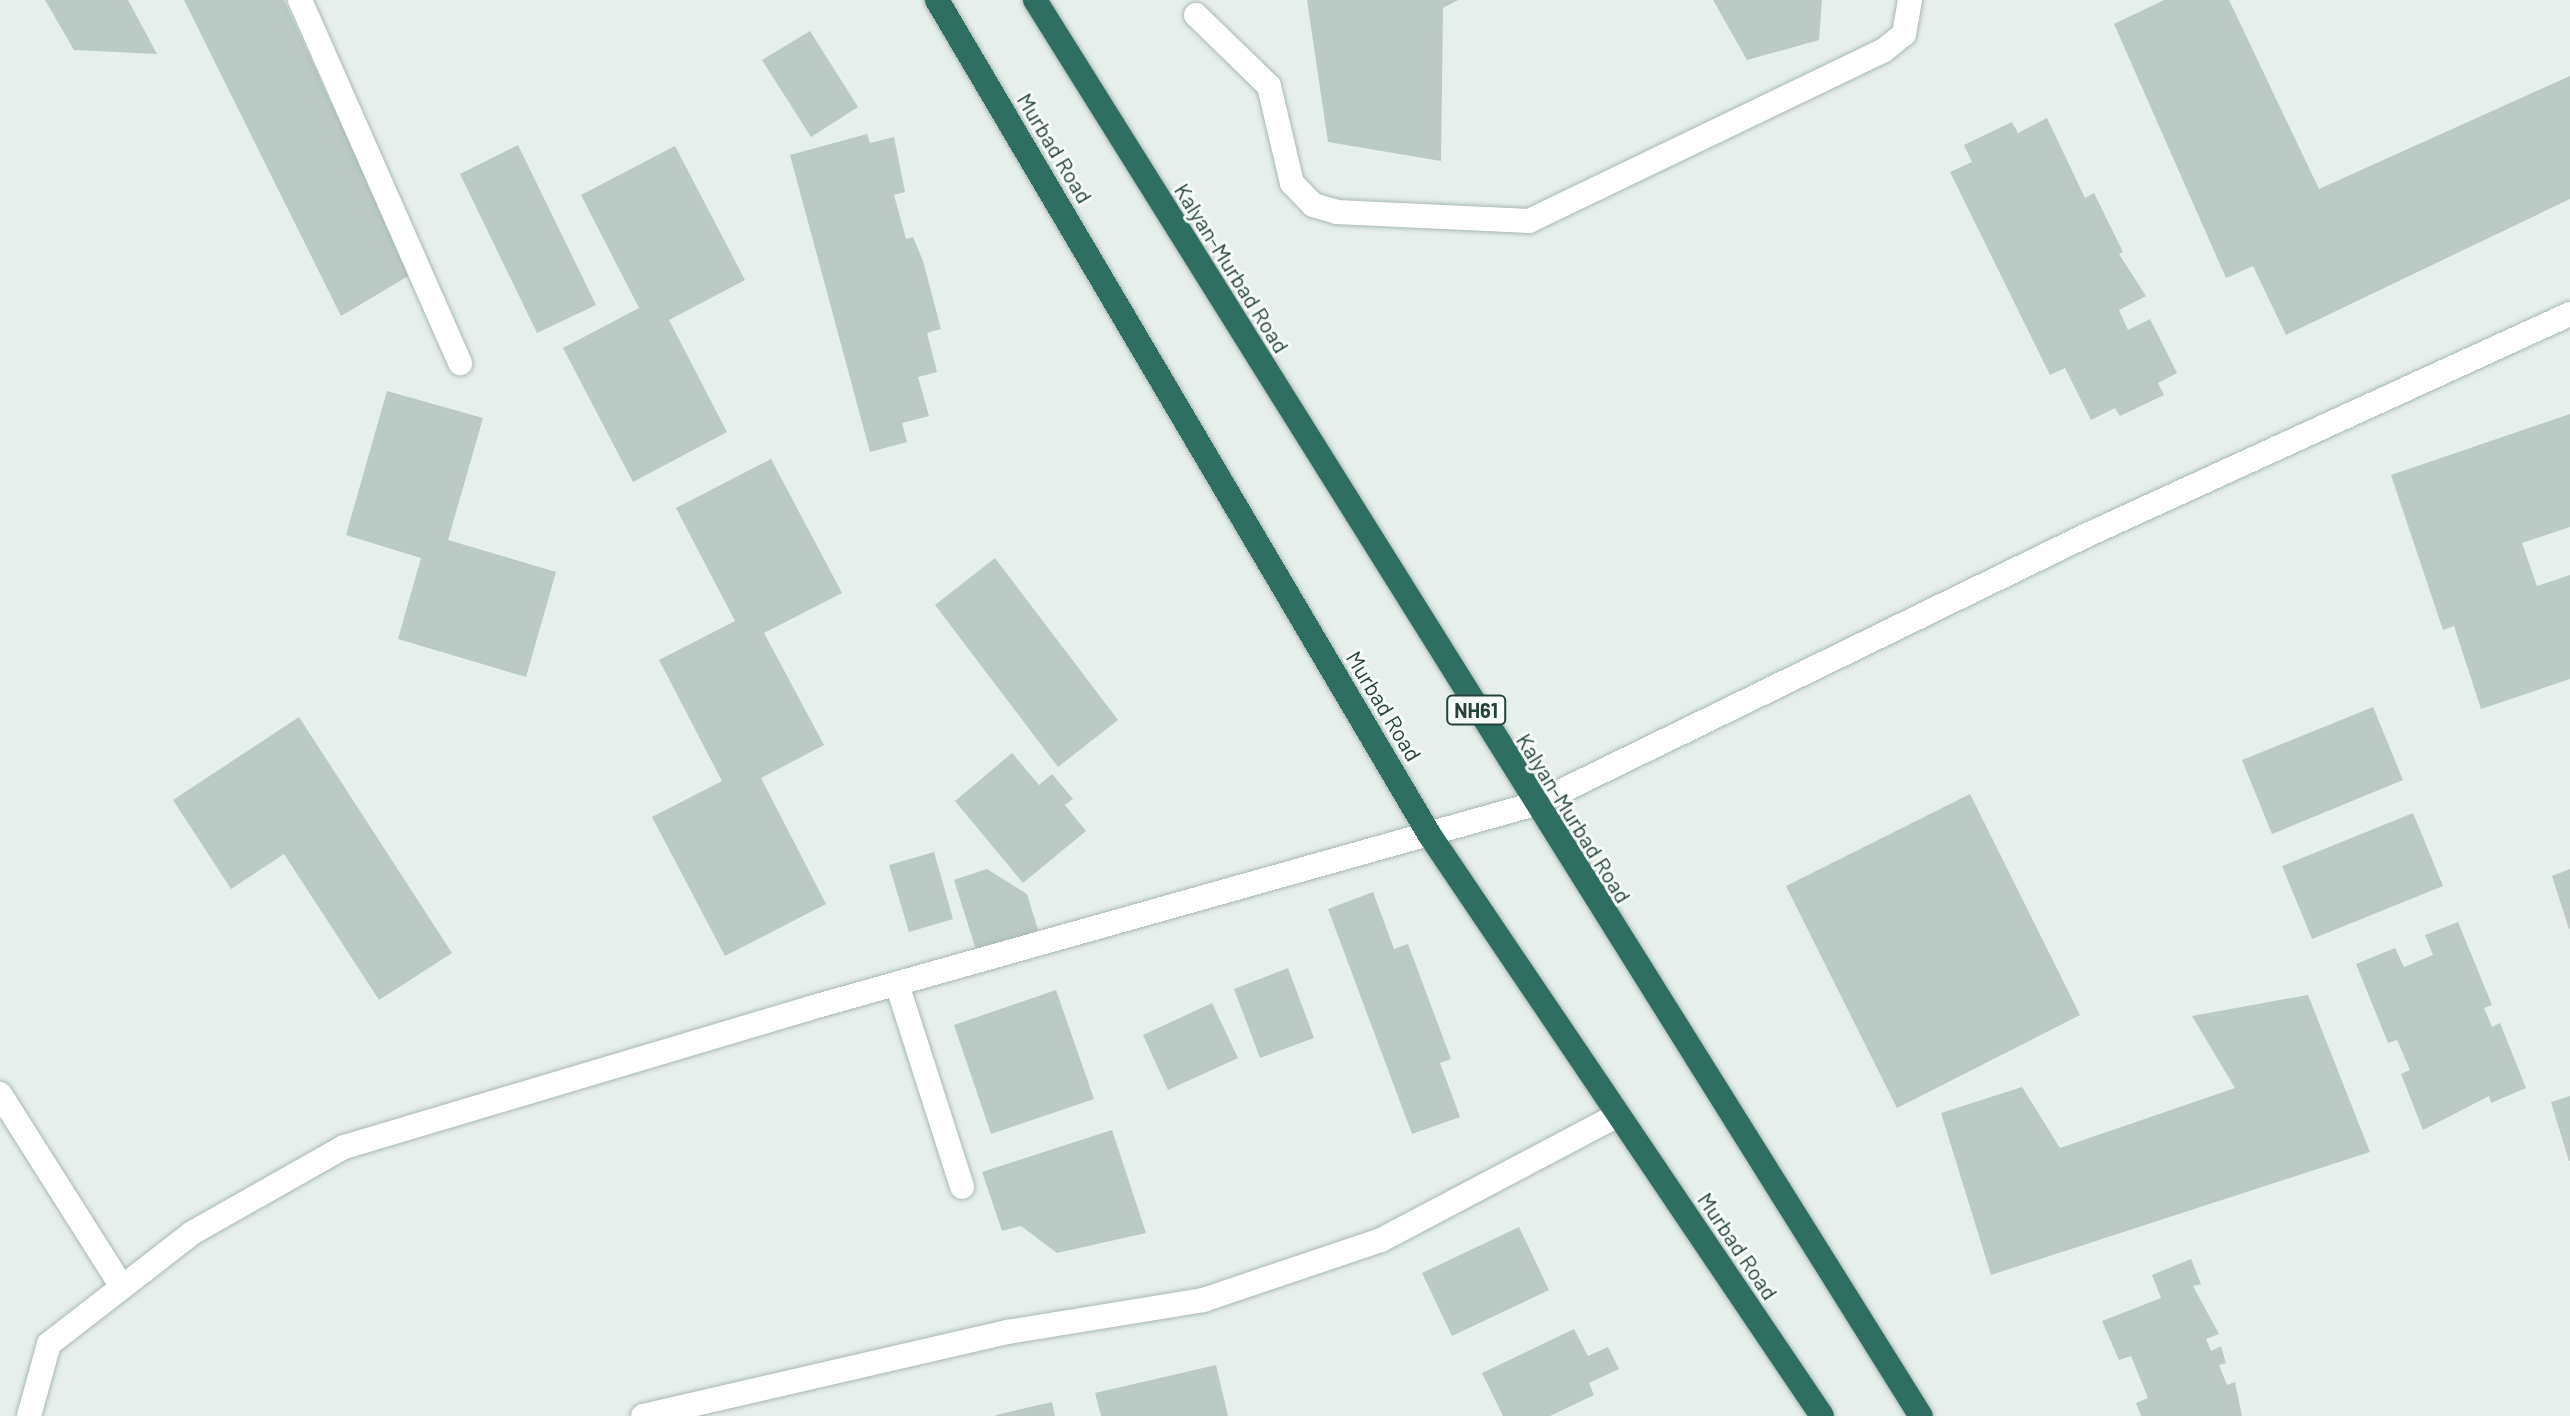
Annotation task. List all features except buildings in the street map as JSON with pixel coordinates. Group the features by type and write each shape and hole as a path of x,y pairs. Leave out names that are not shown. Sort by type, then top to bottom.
{"highway":[{"name":"Murbad Road","path":"937,0 1429,834 1822,1416"},
{"name":"Kalyan-Murbad Road","path":"1035,0 1535,804 1921,1416"}],"street":[{"path":"300,0 460,363"},
{"path":"1196,15 1269,86 1292,183 1313,205 1337,212 1529,221 1883,51 1904,34 1910,0"},
{"path":"29,1416 49,1344 192,1233 344,1147 897,984 1535,804 2087,535 2570,314"},
{"path":"897,984 962,1187"},
{"path":"0,1094 122,1287"},
{"path":"643,1416 1008,1332 1203,1300 1381,1240 1618,1115"}]}
